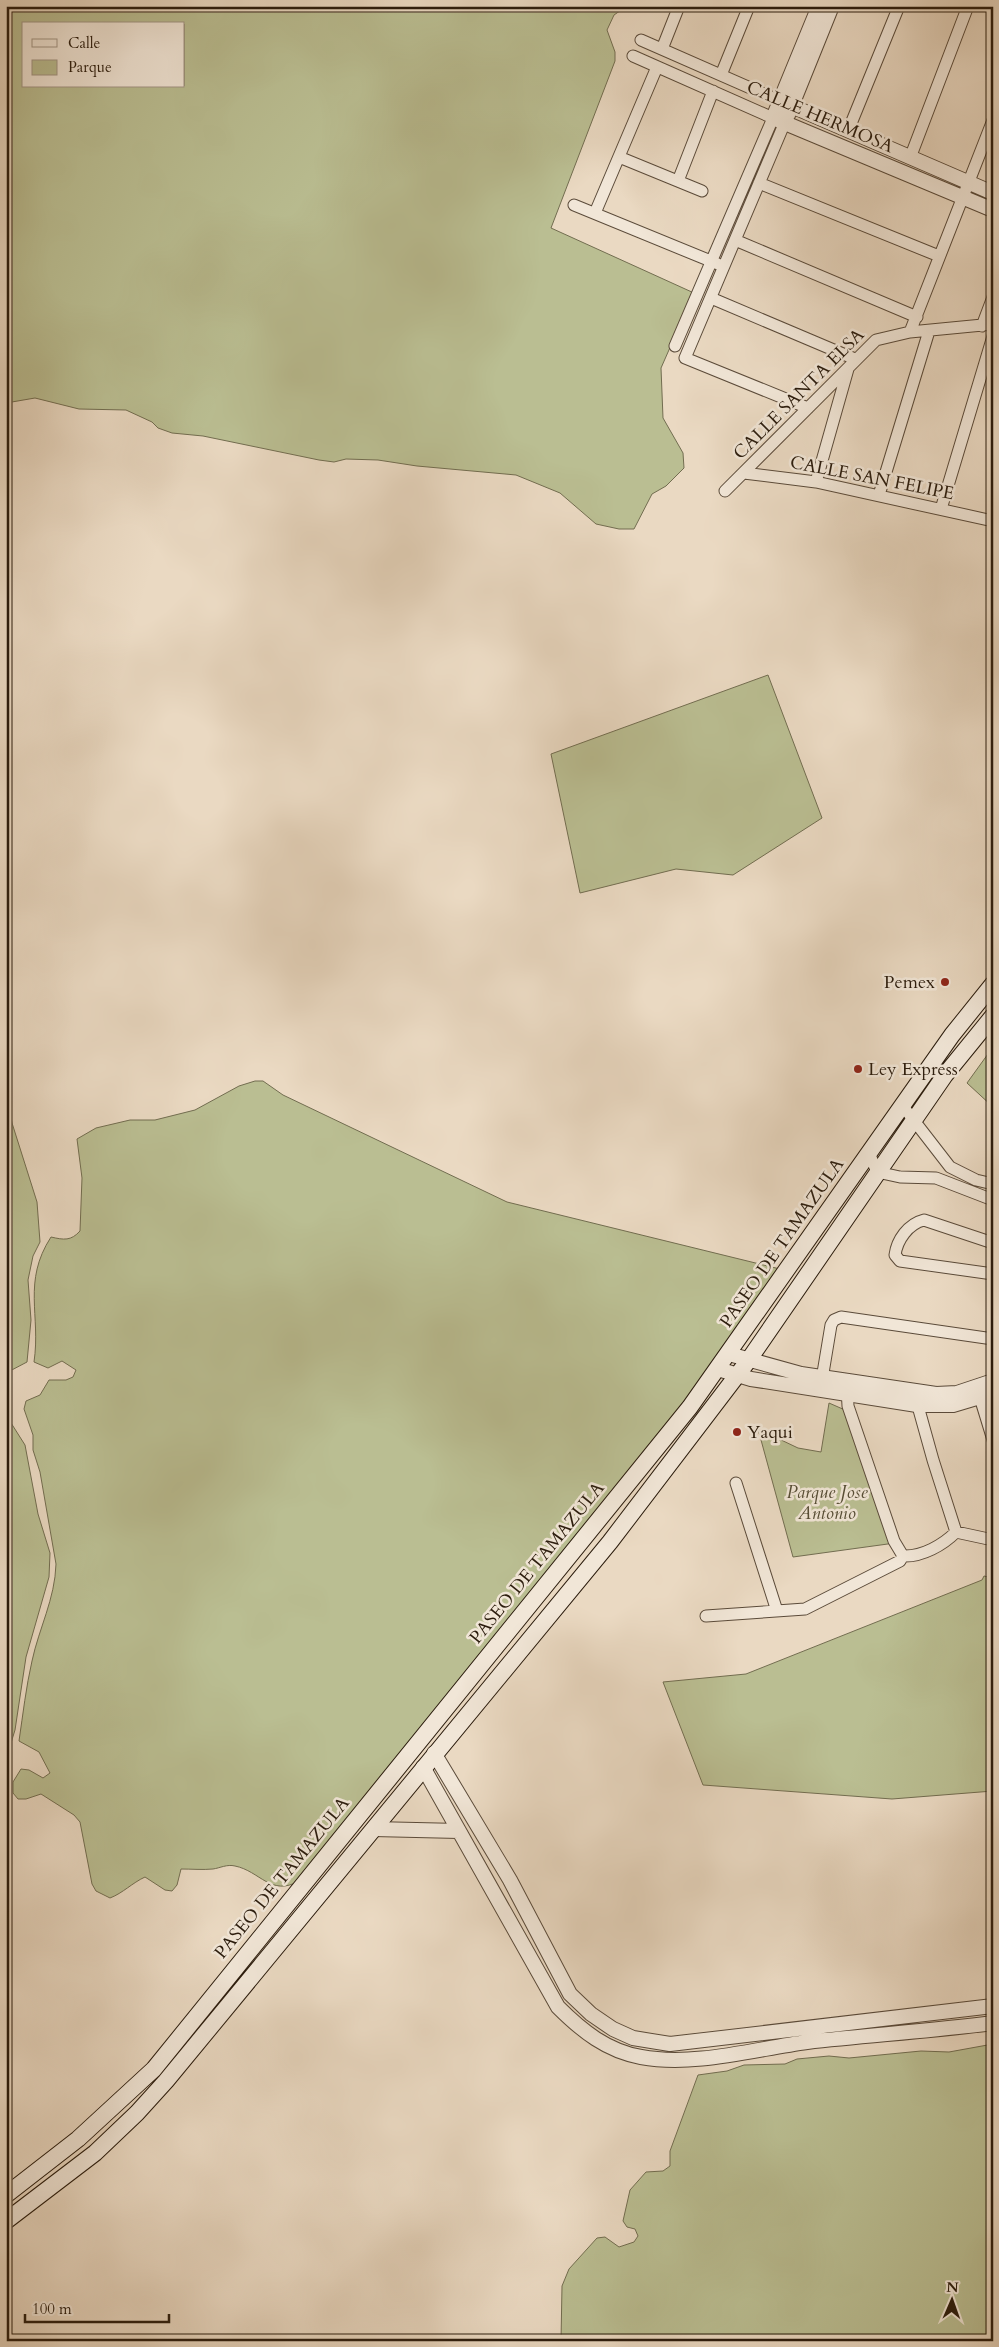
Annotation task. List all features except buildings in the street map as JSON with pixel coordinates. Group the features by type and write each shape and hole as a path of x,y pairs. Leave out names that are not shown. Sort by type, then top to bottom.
{"main road":[{"path":"972,1041 990,1002 992,986"},
{"name":"PASEO DE TAMAZULA","path":"6,2195 78,2139 154,2069 432,1723 659,1446 729,1354 952,1035 992,986"},
{"path":"6,2221 95,2153 137,2113 166,2081 610,1542 748,1361 944,1075 993,1016"}],"street":[{"path":"662,49 679,6"},
{"path":"721,75 749,6"},
{"path":"786,104 819,6"},
{"path":"675,346 832,6"},
{"path":"848,132 899,6"},
{"path":"910,158 968,6"},
{"name":"CALLE HERMOSA","path":"641,40 848,132 993,192"},
{"name":"CALLE HERMOSA","path":"633,56 993,210"},
{"path":"595,213 657,67"},
{"path":"678,181 713,91"},
{"path":"779,120 759,183 685,358 808,408"},
{"path":"910,332 993,120"},
{"path":"619,157 702,191"},
{"path":"759,183 939,256"},
{"path":"574,205 724,267"},
{"path":"735,240 917,316"},
{"path":"987,325 993,297"},
{"path":"711,298 852,363 816,482"},
{"name":"CALLE SANTA ELSA","path":"725,491 876,340 910,332 987,325"},
{"path":"879,495 929,330"},
{"path":"941,509 993,336"},
{"name":"CALLE SAN FELIPE","path":"744,473 816,482 993,521"},
{"path":"902,1105 950,1167 976,1180 993,1184"},
{"path":"869,1153 877,1172 900,1177 936,1178 993,1200"},
{"path":"936,1178 946,1161"},
{"path":"972,1191 976,1180"},
{"path":"993,1243 924,1220 911,1225 896,1248 894,1255 900,1261 993,1274"},
{"path":"821,1383 831,1324 841,1317 993,1339"},
{"path":"729,1354 748,1361 801,1374 821,1383"},
{"path":"718,1369 737,1375 821,1383 953,1405 983,1392 993,1381"},
{"path":"847,1387 848,1406 891,1532 903,1556"},
{"path":"983,1392 993,1440"},
{"path":"916,1398 956,1532"},
{"path":"736,1483 777,1611"},
{"path":"706,1616 809,1608 900,1560 903,1556 920,1554 949,1540 956,1532"},
{"path":"956,1532 993,1540"},
{"path":"434,1754 493,1850 570,1994 591,2014 613,2029 633,2038 670,2044 993,2006"},
{"path":"423,1767 558,2007 588,2034 616,2051 663,2061 993,2023"},
{"path":"373,1829 459,1831"},
{"path":"524,1946 541,1937"},
{"path":"774,2032 778,2047"}],"green space":[{"path":"6,6 627,6 614,15 607,30 615,52 615,61 551,228 694,293 661,368 663,418 683,453 684,468 666,486 652,494 634,529 619,529 596,524 560,493 516,475 417,466 378,460 346,459 334,462 319,460 203,436 172,433 158,428 152,422 126,410 79,409 35,398 6,403"},
{"path":"768,675 822,818 733,875 676,869 580,893 551,754"},
{"path":"993,1047 993,1107 967,1083"},
{"path":"255,1081 263,1081 283,1095 507,1202 784,1270 715,1369 299,1881 289,1885 273,1885 244,1869 232,1866 216,1869 181,1869 177,1885 172,1891 165,1890 145,1877 110,1898 96,1891 92,1884 80,1822 74,1815 41,1794 26,1799 18,1799 13,1793 13,1782 21,1769 29,1770 43,1778 50,1773 39,1752 19,1741 30,1671 53,1589 56,1564 40,1472 33,1450 33,1435 24,1409 26,1401 40,1395 49,1380 66,1380 73,1377 76,1370 62,1361 48,1368 34,1362 36,1329 34,1299 37,1269 42,1253 51,1237 67,1239 74,1237 80,1231 82,1178 77,1139 96,1128 130,1120 155,1120 195,1110 239,1086"},
{"path":"6,1095 12,1123 37,1202 40,1242 33,1256 28,1280 31,1320 27,1362 6,1373"},
{"name":"Parque Jose Antonio","path":"829,1403 845,1410 895,1543 793,1557 758,1429 798,1448 821,1452"},
{"path":"6,1415 25,1445 38,1514 50,1553 49,1577 26,1657 15,1730 6,1759"},
{"path":"984,1576 993,1578 993,1791 892,1799 703,1785 663,1682 746,1674 982,1580"},
{"path":"993,2044 993,2341 561,2341 562,2286 569,2269 597,2238 605,2237 619,2247 634,2242 638,2236 635,2229 627,2227 623,2221 630,2190 646,2172 663,2171 670,2166 670,2151 698,2075 727,2071 744,2065 785,2064 797,2059 829,2056 849,2058 921,2051 949,2052"}],"place":[{"name":"Pemex","path":"945,982"},
{"name":"Ley Express","path":"858,1069"},
{"name":"Yaqui","path":"737,1432"}]}
